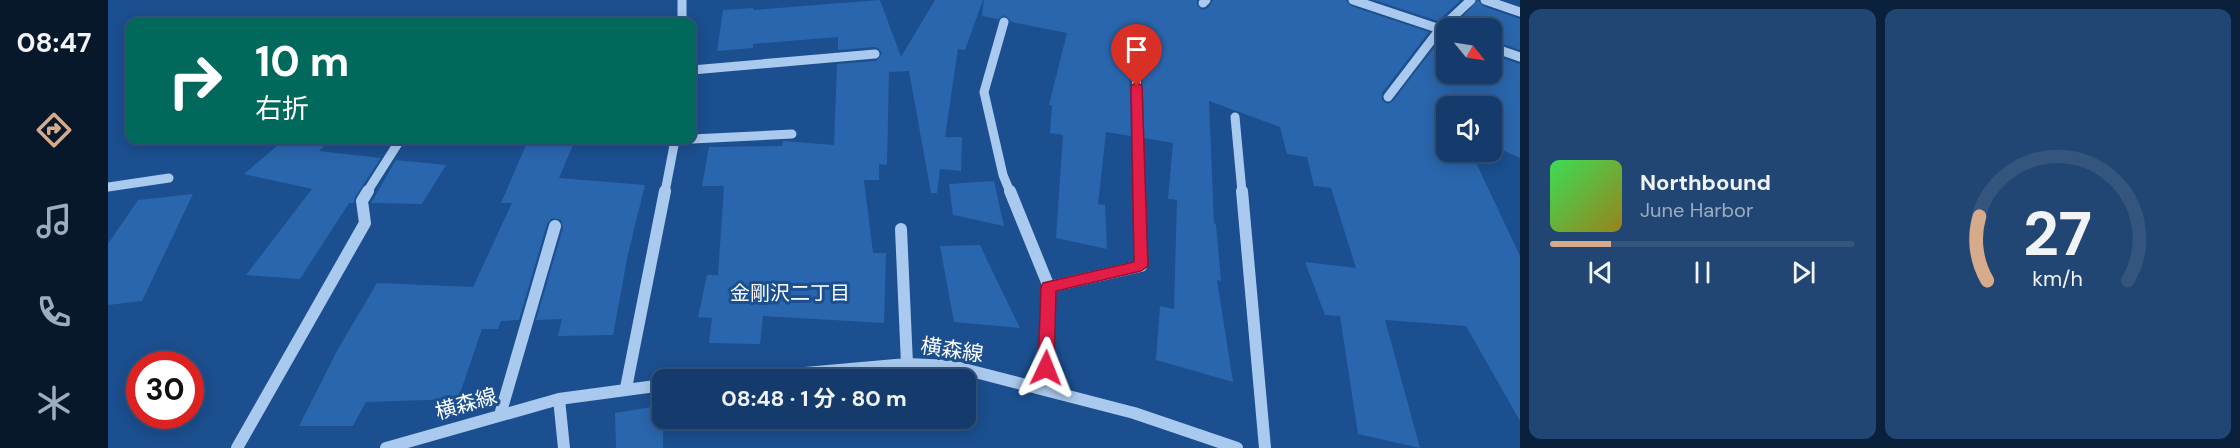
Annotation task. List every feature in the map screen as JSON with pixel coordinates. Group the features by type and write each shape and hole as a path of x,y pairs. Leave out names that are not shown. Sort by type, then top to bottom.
{"street":[{"path":"682,0 682,18"},
{"path":"1353,0 1436,28"},
{"path":"1454,18 1471,0"},
{"path":"1485,0 1520,12"},
{"path":"1004,22 984,92 1003,175 1049,287 1045,388"},
{"path":"1388,97 1436,39"},
{"path":"1502,51 1520,57"},
{"path":"696,70 875,54"},
{"path":"1049,287 1141,266 1136,63"},
{"path":"1234,117 1265,448"},
{"path":"696,139 792,134"},
{"path":"237,448 365,223 362,201 398,144"},
{"path":"627,388 674,144"},
{"path":"108,187 169,178"},
{"path":"500,415 555,226"},
{"path":"901,229 907,364"},
{"name":"横森線","path":"850,369 907,364 952,366 1134,412 1237,448"},
{"name":"横森線","path":"386,448 559,399 652,386"},
{"path":"559,399 564,448"}],"building":[{"path":"880,0 901,57 935,0 983,0 965,50 958,49 945,137 962,137 961,171 940,169 937,193 931,193 909,71 889,72 887,165 879,164 879,180 864,180 873,253 886,253 884,323 763,316 760,344 709,343 712,318 698,317 707,275 718,275 724,186 702,186 709,147 782,146 783,141 834,145 837,64 876,61 882,54 875,47 838,50 838,37 753,44 753,48 717,51 723,10 753,8 753,10"},
{"path":"984,0 1197,0 1197,5 1202,10 1208,8 1213,0 1346,0 1351,6 1429,32 1382,93 1382,100 1388,104 1393,101 1436,45 1436,84 1502,84 1502,58 1520,64 1520,158 1502,150 1502,96 1436,96 1436,162 1476,162 1520,256 1520,421 1466,326 1385,320 1420,448 1358,434 1340,316 1325,315 1305,262 1356,268 1331,188 1314,186 1307,157 1287,154 1280,127 1209,101 1214,223 1216,224 1221,281 1217,280 1233,382 1156,360 1160,306 1174,309 1177,200 1168,199 1173,143 1144,138 1142,60 1135,56 1129,63 1131,136 1106,132 1098,204 1105,205 1107,249 1056,238 1063,135 1050,133 1052,105 1049,105 1067,33 1011,22 1005,15 998,19 982,16"},
{"path":"1374,0 1461,0 1441,18 1436,18 1436,20"},
{"path":"1478,0 1483,6 1520,19 1520,50 1502,44 1502,18 1461,18"},
{"path":"279,144 326,144 319,151 381,158 355,197 354,203 349,203 300,279 246,275 312,189 244,174"},
{"path":"526,144 573,144 559,178 645,185 628,254 613,335 558,336 562,319 536,320 563,228 561,220 552,218 547,224 519,320 501,321 498,329 482,329 458,399 366,402 353,426 299,426 338,349 377,283 473,287 512,203 501,203"},
{"path":"396,160 446,165 422,204 371,203"},
{"path":"994,181 1004,226 953,215 949,184"},
{"path":"193,194 142,301 108,305 108,244 138,200"},
{"path":"980,245 1020,328 954,322 940,246"},
{"path":"652,407 652,429 663,429 663,448 616,448 615,413"}],"district":[{"name":"金剛沢二丁目","path":"790,293"}],"route":[{"path":"1046,368 1049,287 1141,266 1137,86"}]}
